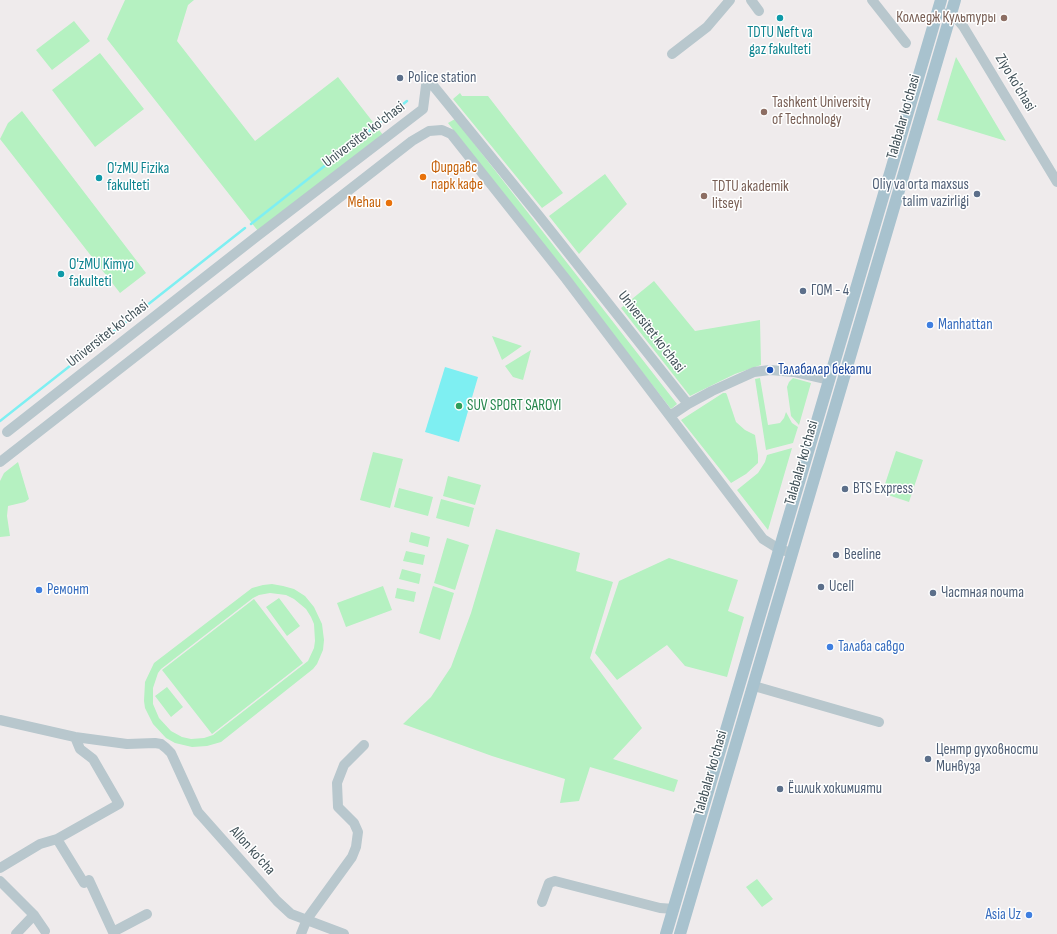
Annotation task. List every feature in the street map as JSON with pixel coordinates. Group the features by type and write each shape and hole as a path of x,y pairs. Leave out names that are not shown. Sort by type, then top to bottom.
{"main road":[{"name":"Talabalar ko'chasi","path":"680,934 955,0"},
{"name":"Talabalar ko'chasi","path":"666,934 940,5"},
{"path":"859,276 873,280"},
{"path":"709,789 722,792"},
{"path":"674,909 686,913"}],"street":[{"path":"672,54 707,27 730,0"},
{"path":"751,0 759,11"},
{"path":"872,0 906,43"},
{"name":"Ziyo ko'chasi","path":"940,5 963,26 1057,182"},
{"name":"Universitet ko'chasi","path":"8,432 256,236 423,109 427,78 688,404"},
{"path":"0,462 412,141 429,131 444,130 451,134 566,279 763,539 779,549 792,553"},
{"path":"670,416 712,391 754,372 770,370 788,371 829,380"},
{"path":"754,686 878,722"},
{"path":"0,720 75,737 80,749 93,759 118,804 57,839 40,844 0,868"},
{"name":"Allon ko'cha","path":"75,737 128,744 161,744 171,753 198,812 277,901 291,914 344,934"},
{"path":"301,934 307,919 352,857 356,847 358,832 354,823 338,807 337,783 344,765 364,745"},
{"path":"57,839 84,883 89,880 113,932 147,914"},
{"path":"0,881 34,915 45,931"},
{"path":"542,902 549,883 555,881 660,908 674,909"},
{"path":"16,934 34,915"}],"green space":[{"path":"125,0 194,0 188,5 177,41 255,141 338,77 383,135 258,231 107,39"},
{"path":"74,21 90,41 52,70 36,50"},
{"path":"100,53 144,109 95,147 52,90"},
{"path":"956,57 1006,141 937,120"},
{"path":"460,93 462,96 488,96 563,193 542,208 453,99"},
{"path":"22,111 146,273 120,293 0,139 8,123"},
{"path":"455,119 677,404 671,409 448,123"},
{"path":"605,174 627,204 579,254 549,216"},
{"path":"654,281 695,331 760,320 761,365 735,374 690,396 621,308"},
{"path":"492,336 522,346 502,360"},
{"path":"531,350 523,380 513,377 505,366"},
{"path":"760,378 768,425 780,423 786,412 792,423 798,427 793,443 766,450 755,379"},
{"path":"793,378 811,383 799,425 791,416 787,387"},
{"path":"723,393 726,393 727,395 736,422 745,430 755,435 758,455 758,463 746,474 731,483 681,420"},
{"path":"792,448 768,530 737,490 758,473 765,462 767,455"},
{"path":"896,451 923,460 909,502 882,493"},
{"path":"373,452 403,459 390,508 360,500"},
{"path":"18,462 29,499 25,502 8,506 7,516 10,536 0,537 0,481 4,473"},
{"path":"448,476 481,485 475,505 443,496"},
{"path":"399,488 433,497 428,516 394,507"},
{"path":"441,499 474,508 469,527 436,518"},
{"path":"496,529 580,553 576,571 613,582 590,658 642,728 613,759 678,780 674,792 590,767 579,801 560,803 565,779 492,756 403,724 431,697 451,667 471,613"},
{"path":"411,532 430,537 428,547 409,542"},
{"path":"447,538 469,545 455,590 434,583"},
{"path":"406,551 425,555 423,565 403,561"},
{"path":"669,558 738,580 728,611 744,617 727,677 685,666 667,645 617,680 595,653 619,581"},
{"path":"402,569 421,574 419,584 399,579"},
{"path":"272,584 294,589 305,596 314,607 322,624 324,640 323,650 317,664 313,669 221,742 207,746 192,747 175,743 166,738 153,724 145,708 145,682 154,663 252,588","holes":["270,593 286,595 294,599 306,609 314,624 314,648 308,661 213,735 204,738 191,739 182,737 171,731 159,718 153,704 153,688 158,673 161,669 253,598"]},
{"path":"383,586 392,610 346,627 337,603"},
{"path":"433,586 454,593 440,640 419,633"},
{"path":"397,588 416,592 414,602 395,598"},
{"path":"279,598 300,626 287,636 266,607"},
{"path":"254,599 303,663 212,734 162,670"},
{"path":"167,687 183,707 171,717 155,696"},
{"path":"757,879 773,899 762,907 746,887"}],"water":[{"path":"445,367 478,377 459,442 425,432"}],"waterway":[{"path":"251,224 407,101"},
{"path":"0,421 245,228"}],"place":[{"name":"TDTU Neft va gaz fakulteti","path":"780,18"},
{"name":"Колледж Культуры","path":"1004,18"},
{"name":"Police station","path":"400,78"},
{"name":"Tashkent University of Technology","path":"764,112"},
{"name":"Фирдавс парк кафе","path":"423,177"},
{"name":"O'zMU Fizika fakulteti","path":"99,178"},
{"name":"Oliy va orta maxsus talim vazirligi","path":"977,194"},
{"name":"TDTU akademik litseyi","path":"704,196"},
{"name":"Mehau","path":"389,203"},
{"name":"O'zMU Kimyo fakulteti","path":"61,274"},
{"name":"ГОМ - 4","path":"803,291"},
{"name":"Manhattan","path":"930,325"},
{"name":"Талабалар бекати","path":"770,370"},
{"name":"SUV SPORT SAROYI","path":"459,406"},
{"name":"BTS Express","path":"845,489"},
{"name":"Beeline","path":"836,555"},
{"name":"Ucell","path":"821,587"},
{"name":"Ремонт","path":"39,590"},
{"name":"Частная почта","path":"933,593"},
{"name":"Талаба савдо","path":"830,647"},
{"name":"Центр духовности Минвуза","path":"928,759"},
{"name":"Ёшлик хокимияти","path":"780,789"},
{"name":"Asia Uz","path":"1029,915"}]}
